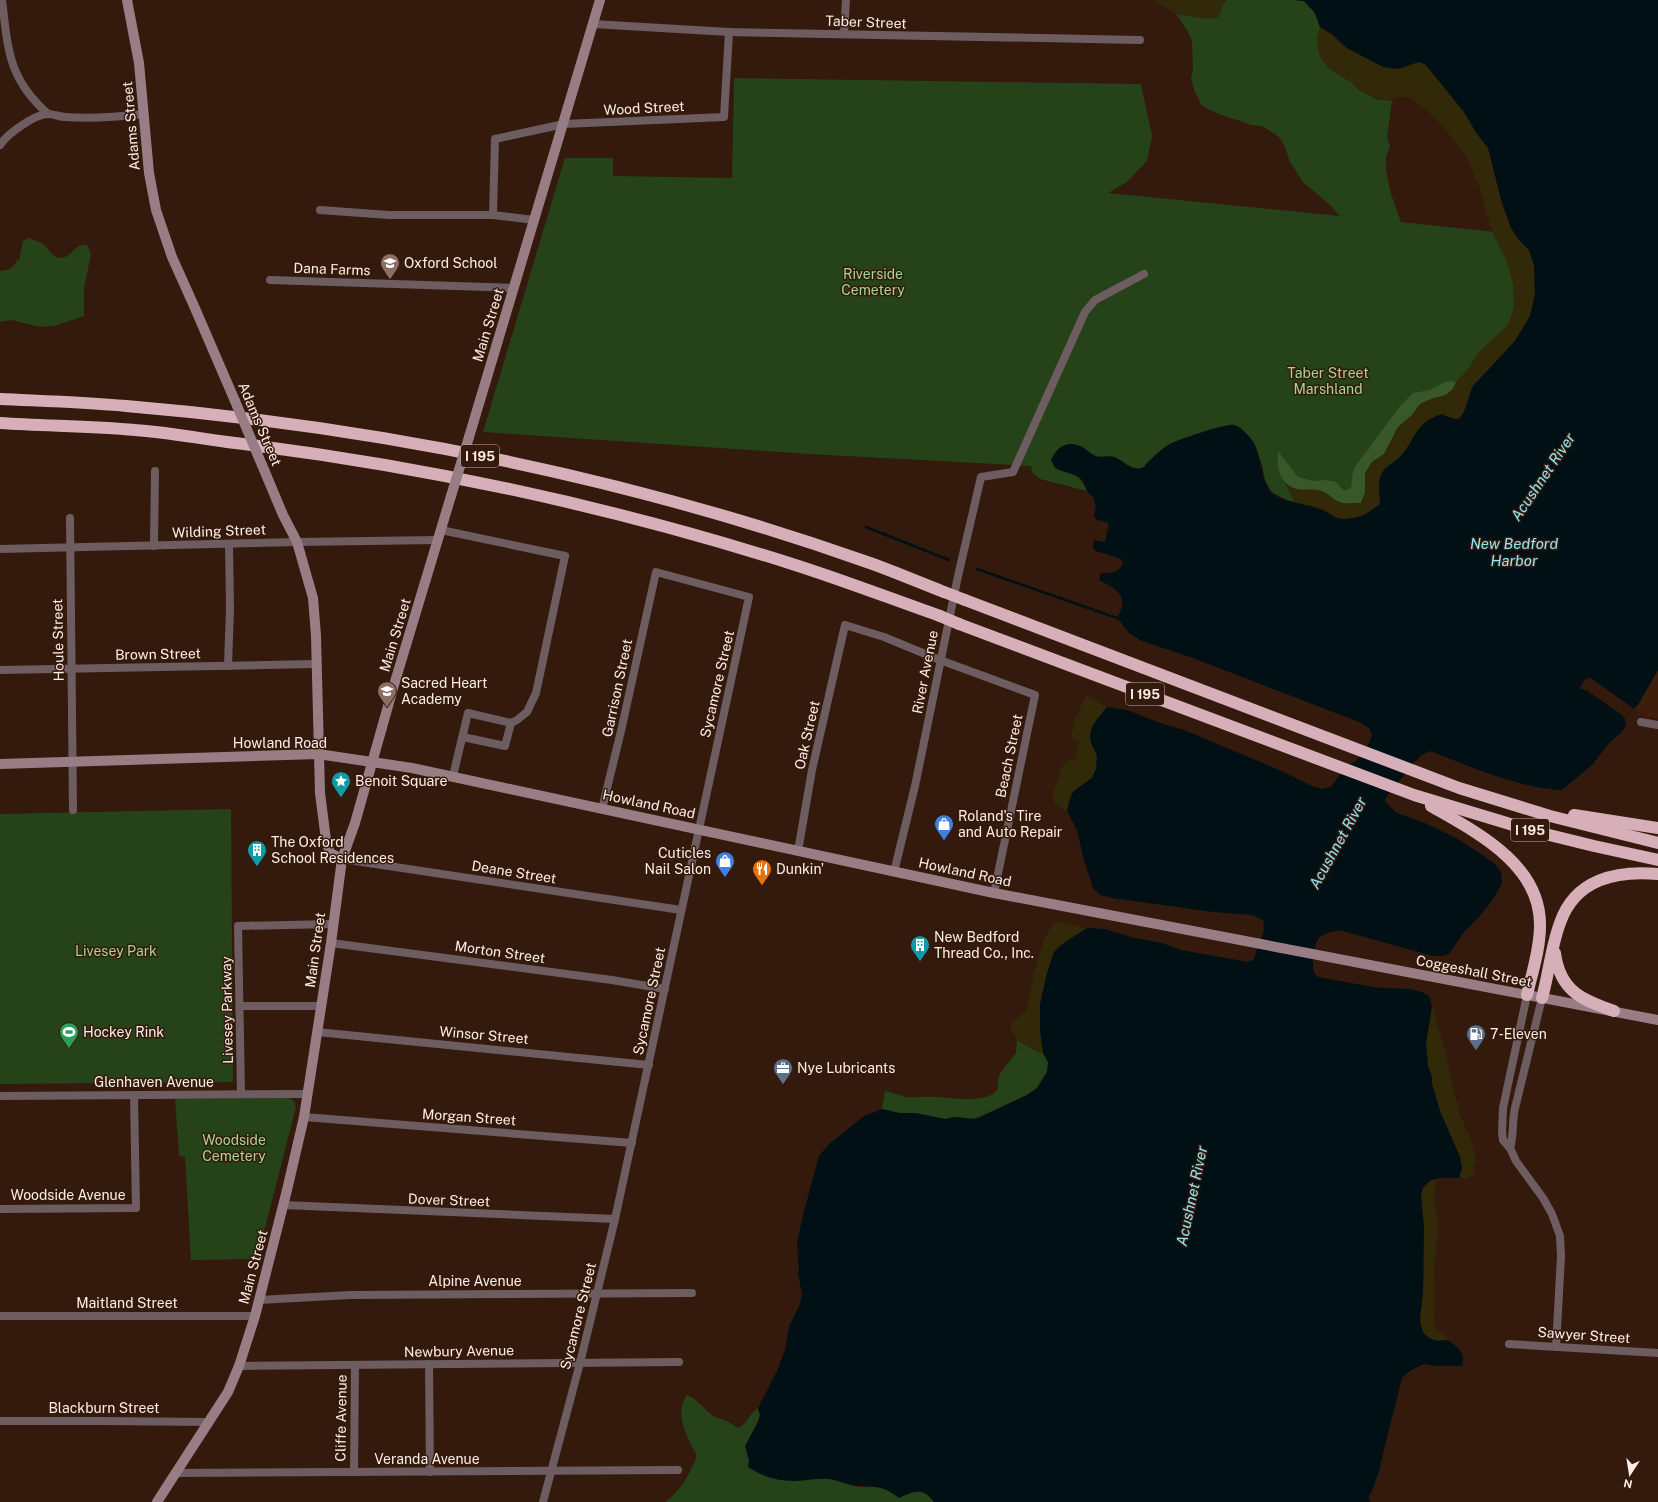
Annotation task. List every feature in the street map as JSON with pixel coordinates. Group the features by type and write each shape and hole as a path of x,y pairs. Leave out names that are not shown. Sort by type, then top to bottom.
{"highway":[{"name":"I 195","path":"0,399 126,406 233,417 355,434 481,456 596,482 728,518 869,562 965,600 1489,798 1565,820 1658,842"},
{"name":"I 195","path":"0,423 135,430 309,452 418,470 496,485 631,517 814,571 940,616 1405,792 1462,811 1533,831 1658,860"},
{"path":"1405,792 1487,840 1512,861 1524,877 1536,899 1540,921 1538,943 1527,995"},
{"path":"1489,798 1564,813 1658,828"},
{"path":"1542,998 1560,922 1567,908 1577,896 1592,884 1621,874 1658,874"},
{"path":"1556,935 1555,952 1557,963 1561,976 1567,987 1586,1000 1614,1011"}],"main road":[{"name":"Adams Street","path":"127,0 139,63 150,186 161,228 172,258 283,515 297,542 313,598 320,793 326,840 330,853 342,859"},
{"name":"Main Street","path":"157,1502 228,1392 239,1366 255,1316 304,1117 331,943 342,859 355,823 451,496 600,0"},
{"name":"Howland Road","path":"0,764 318,754 412,768 453,776 994,893 1284,949"},
{"name":"Coggeshall Street","path":"1284,949 1658,1020"}],"street":[{"path":"2,0 7,44 13,68 24,88 47,114"},
{"path":"844,34 846,0"},
{"name":"Taber Street","path":"593,24 729,32 1140,40"},
{"name":"Wood Street","path":"493,215 495,139 564,124 724,117 729,32"},
{"path":"0,145 3,140 28,121 47,114 64,117 108,118 143,114"},
{"path":"320,210 389,215 493,215 534,220"},
{"name":"River Avenue","path":"894,872 915,786 940,660 981,477 1013,472 1085,312 1095,300 1144,274"},
{"name":"Dana Farms","path":"270,280 514,288"},
{"path":"154,546 155,471"},
{"name":"Houle Street","path":"70,518 73,810"},
{"path":"441,530 565,556 536,693 527,712 511,723 468,713 453,776"},
{"name":"Wilding Street","path":"0,550 297,542 438,540"},
{"path":"228,666 230,608 229,544"},
{"name":"Garrison Street","path":"602,809 656,572"},
{"name":"Sycamore Street","path":"543,1502 598,1293 615,1219 749,597 656,572"},
{"name":"Oak Street","path":"798,851 812,770 845,625 884,637 940,660"},
{"name":"Beach Street","path":"940,660 1035,695 994,893"},
{"name":"Brown Street","path":"0,670 316,664"},
{"path":"1640,722 1658,725"},
{"path":"463,737 505,746 511,723"},
{"name":"Deane Street","path":"342,859 681,910"},
{"name":"Livesey Parkway","path":"241,1094 238,926 333,924"},
{"name":"Morton Street","path":"331,943 612,980 665,989"},
{"path":"1527,995 1501,1116 1503,1140 1510,1148 1516,1161 1543,1198 1552,1214 1560,1236 1561,1256 1556,1347"},
{"path":"1510,1148 1513,1140 1513,1119 1515,1108 1542,998"},
{"path":"240,1006 321,1006"},
{"name":"Winsor Street","path":"317,1032 649,1065"},
{"name":"Glenhaven Avenue","path":"0,1096 308,1094"},
{"name":"Woodside Avenue","path":"0,1209 136,1208 134,1095"},
{"name":"Morgan Street","path":"304,1117 632,1143"},
{"name":"Dover Street","path":"283,1206 615,1219"},
{"name":"Alpine Avenue","path":"259,1300 350,1295 692,1293"},
{"name":"Maitland Street","path":"0,1316 255,1316"},
{"name":"Sawyer Street","path":"1509,1344 1658,1353"},
{"name":"Newbury Avenue","path":"239,1366 679,1362"},
{"path":"429,1364 430,1472"},
{"name":"Cliffe Avenue","path":"354,1472 355,1365"},
{"name":"Blackburn Street","path":"0,1421 209,1422"},
{"name":"Veranda Avenue","path":"176,1473 678,1470"}],"shaded area":[{"path":"1658,670 1658,718 1647,717 1634,709 1638,705"}],"green space":[{"name":"Riverside Cemetery","path":"1227,0 1304,1 1315,13 1320,27 1317,39 1330,69 1351,82 1359,90 1376,99 1392,101 1387,137 1390,146 1386,157 1386,170 1391,194 1401,222 1514,234 1529,303 1374,485 1290,502 1272,492 1265,481 1262,464 1230,425 1169,445 1140,469 1130,467 1115,457 1096,457 1080,446 1059,470 1076,476 1082,482 1087,491 1040,479 1032,472 1031,466 809,454 483,432 565,158 613,158 613,176 732,178 734,78 1141,84 1152,136 1147,161 1127,182 1108,193 1340,216 1329,204 1303,182 1290,162 1280,138 1275,134 1262,126 1252,125 1219,114 1202,106 1195,92 1191,78 1193,69 1192,40 1176,14 1224,3"},
{"path":"29,238 41,243 54,256 60,258 64,258 79,246 87,245 91,254 84,288 84,316 54,326 39,327 12,320 0,322 0,271 10,268 17,260 19,261 23,241"},
{"path":"1447,381 1456,382 1453,389 1446,395 1420,404 1412,415 1398,427 1384,454 1372,462 1366,473 1365,493 1361,503 1342,503 1321,491 1299,490 1293,488 1288,485 1281,475 1278,464 1278,451 1298,477 1313,481 1326,480 1336,482 1344,491 1351,488 1353,471 1357,464 1400,406 1413,393 1430,390"},
{"name":"Livesey Park","path":"231,809 233,1082 0,1084 0,814"},
{"path":"1017,1040 1038,1052 1043,1053 1049,1066 1037,1088 1027,1095 974,1119 955,1117 945,1119 915,1113 899,1113 882,1109 885,1091 910,1097 968,1099 977,1099 993,1094 998,1089 998,1079 1001,1072 1016,1053"},
{"name":"Woodside Cemetery","path":"288,1098 294,1101 296,1107 257,1259 191,1260 185,1157 179,1156 175,1099"},
{"path":"687,1395 693,1398 713,1416 727,1421 738,1428 744,1424 752,1413 758,1408 760,1415 750,1437 747,1448 749,1460 795,1481 819,1478 831,1479 858,1487 880,1487 890,1490 896,1495 920,1486 935,1502 665,1502 675,1493 684,1481 692,1469 697,1456 683,1426 681,1410"}],"sand":[{"path":"1153,0 1227,0 1224,3 1218,18 1208,19 1176,14"},
{"path":"1320,27 1347,48 1388,66 1397,69 1421,63 1431,70 1464,112 1477,134 1488,148 1502,203 1511,228 1518,239 1529,250 1534,265 1535,294 1530,316 1515,341 1473,386 1460,418 1451,418 1442,415 1436,416 1399,458 1382,472 1380,480 1380,504 1365,515 1344,519 1336,518 1326,511 1314,506 1299,505 1294,501 1285,483 1298,489 1321,491 1341,503 1361,503 1365,493 1365,473 1372,462 1384,454 1398,427 1412,415 1420,404 1446,395 1453,389 1456,382 1468,369 1480,351 1505,328 1510,320 1514,306 1513,284 1507,261 1495,238 1479,186 1464,153 1433,116 1416,102 1408,97 1396,97 1392,101 1371,96 1325,65 1318,50"},
{"path":"1086,695 1107,707 1096,721 1091,732 1092,742 1097,758 1096,770 1094,775 1088,781 1072,793 1067,811 1055,804 1052,795 1063,765 1068,760 1075,758 1079,740 1071,737 1074,722"},
{"path":"1059,921 1087,928 1071,938 1051,958 1040,1004 1040,1030 1043,1053 1021,1042 1016,1037 1011,1027 1013,1022 1027,1009 1034,974 1042,946 1053,925"},
{"path":"1432,1007 1443,1043 1460,1115 1471,1140 1476,1157 1473,1175 1467,1179 1459,1178 1462,1168 1460,1157 1440,1111 1428,1066 1426,1043"},
{"path":"1431,1180 1436,1180 1434,1201 1437,1214 1438,1231 1434,1270 1434,1322 1436,1329 1444,1333 1448,1340 1438,1341 1429,1338 1424,1333 1420,1313 1424,1281 1421,1195 1423,1188"}],"water":[{"path":"1294,0 1658,0 1658,670 1638,705 1634,709 1591,678 1584,681 1580,689 1586,690 1622,715 1625,719 1626,725 1622,732 1610,742 1592,765 1562,790 1530,786 1495,776 1430,751 1416,760 1390,791 1385,802 1397,813 1425,823 1456,838 1495,864 1501,872 1502,883 1494,898 1479,917 1464,932 1449,954 1433,956 1339,930 1319,938 1314,955 1313,969 1314,973 1318,977 1380,988 1411,989 1424,993 1430,997 1432,1007 1426,1043 1428,1066 1440,1111 1460,1157 1462,1168 1459,1178 1440,1178 1431,1180 1423,1188 1421,1195 1424,1227 1423,1293 1420,1317 1424,1334 1437,1341 1448,1340 1458,1348 1463,1357 1462,1366 1436,1366 1424,1364 1411,1370 1402,1378 1379,1472 1369,1498 1370,1502 934,1502 930,1497 922,1492 914,1492 899,1498 884,1489 855,1486 829,1479 788,1481 765,1476 748,1467 749,1460 745,1446 759,1420 760,1415 758,1408 777,1371 785,1350 789,1327 800,1304 802,1294 798,1273 797,1243 819,1156 828,1145 864,1116 882,1109 899,1113 915,1113 945,1119 955,1117 974,1119 1027,1095 1037,1088 1047,1072 1048,1062 1043,1053 1040,1030 1040,1004 1047,973 1054,952 1061,945 1087,928 1104,929 1135,938 1162,943 1181,950 1248,962 1254,959 1263,935 1264,925 1263,920 1252,915 1213,912 1112,898 1100,895 1093,888 1083,857 1077,830 1067,811 1071,795 1075,790 1092,778 1096,769 1097,755 1091,743 1090,736 1092,727 1097,719 1107,707 1127,710 1157,722 1184,730 1322,789 1331,787 1345,767 1356,761 1370,742 1372,735 1369,728 1359,722 1193,658 1142,641 1130,634 1117,618 1122,604 1120,594 1099,580 1101,573 1117,570 1122,566 1123,562 1121,559 1096,551 1093,548 1097,520 1094,516 1096,506 1093,497 1087,491 1083,481 1078,476 1055,468 1051,460 1053,456 1062,446 1075,444 1096,456 1114,457 1136,469 1144,467 1157,453 1170,444 1212,429 1234,425 1248,435 1254,443 1259,455 1265,481 1271,492 1275,495 1317,508 1338,518 1350,519 1359,517 1368,513 1380,504 1380,476 1388,466 1400,457 1421,426 1433,417 1442,414 1457,419 1460,418 1465,410 1473,386 1515,341 1530,316 1535,294 1534,265 1529,250 1518,239 1511,228 1502,203 1488,148 1477,134 1464,112 1425,64 1419,62 1397,69 1383,67 1347,48 1332,34 1320,27 1315,13 1304,1"}],"pier":[{"path":"1097,520 1109,523 1105,542 1094,540"}],"waterway":[{"path":"866,527 949,560"},
{"path":"977,569 1117,618"}],"place":[{"name":"Oxford School","path":"390,280"},
{"name":"Sacred Heart Academy","path":"387,708"},
{"name":"Benoit Square","path":"341,798"},
{"name":"Roland's Tire and Auto Repair","path":"944,841"},
{"name":"The Oxford School Residences","path":"257,867"},
{"name":"Cuticles Nail Salon","path":"725,878"},
{"name":"Dunkin'","path":"762,886"},
{"name":"New Bedford Thread Co., Inc.","path":"920,962"},
{"name":"Hockey Rink","path":"69,1049"},
{"name":"7-Eleven","path":"1476,1051"},
{"name":"Nye Lubricants","path":"783,1085"}],"park label":[{"name":"Taber Street Marshland","path":"1328,382"}],"water label":[{"name":"Acushnet River","path":"1543,477"},
{"name":"New Bedford Harbor","path":"1514,552"},
{"name":"Acushnet River","path":"1338,843"},
{"name":"Acushnet River","path":"1192,1196"}]}
